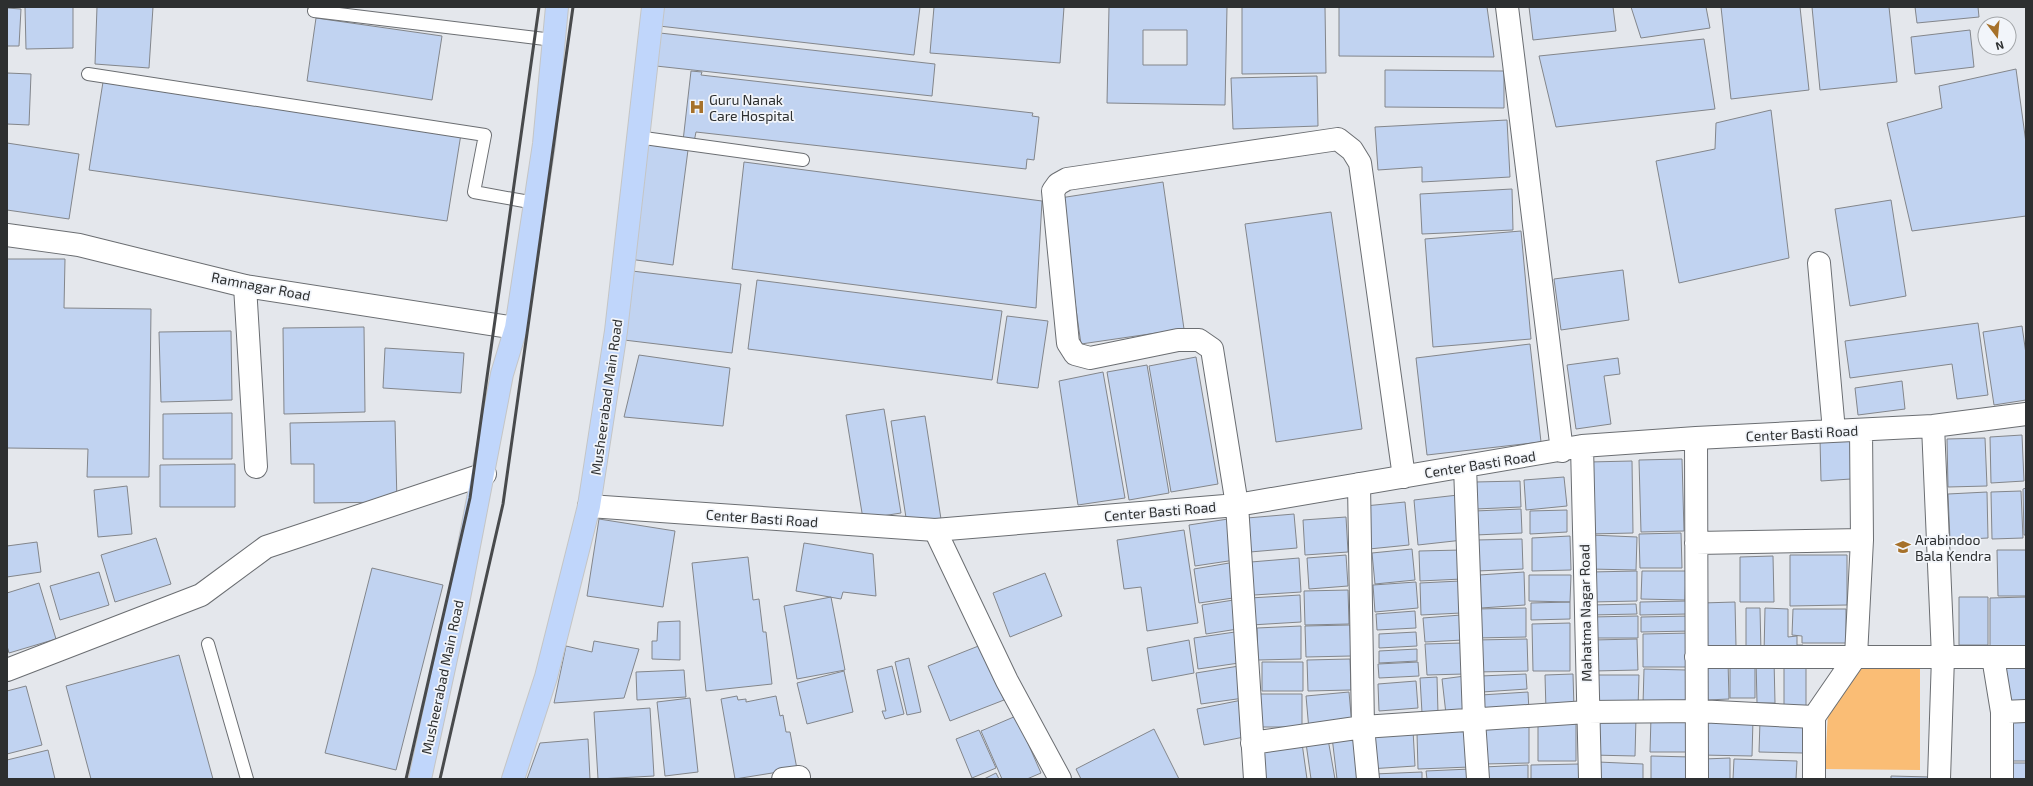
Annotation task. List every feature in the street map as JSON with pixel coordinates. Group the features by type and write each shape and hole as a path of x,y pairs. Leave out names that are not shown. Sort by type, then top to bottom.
{"main road":[{"name":"Musheerabad Main Road","path":"420,779 484,474 502,374 516,328 544,144 557,7"},
{"name":"Musheerabad Main Road","path":"513,779 546,677 589,506 616,331 653,7"}],"street":[{"name":"Mahatma Nagar Road","path":"1507,7 1572,448 1590,779"},
{"path":"1255,779 1237,505 1212,349 1199,340 1178,340 1090,358 1075,354 1068,343 1053,191 1058,184 1067,179 1338,139 1352,150 1360,164 1404,477"},
{"name":"Ramnagar Road","path":"7,235 79,245 245,286 516,328"},
{"path":"1819,263 1834,431"},
{"path":"245,286 256,467"},
{"name":"Center Basti Road","path":"589,506 935,530 1237,505 1572,448 1696,438 1933,426 2026,414"},
{"path":"1933,426 1943,657 1939,779"},
{"path":"1814,779 1814,717 1856,656 1862,540 1861,430"},
{"path":"1696,438 1697,779"},
{"path":"1465,466 1474,720 1478,779"},
{"path":"7,670 201,595 266,547 484,474"},
{"path":"1359,484 1363,727 1368,779"},
{"path":"935,530 1007,682 1060,779"},
{"path":"1696,543 1862,540"},
{"path":"1696,657 2026,657"},
{"path":"1993,657 2002,712 2002,779"},
{"path":"2002,712 2026,710"},
{"path":"1252,743 1363,727 1587,712 1697,711 1814,717"}],"lane":[{"path":"314,11 553,40"},
{"path":"88,74 485,135 474,192 535,204"},
{"path":"637,137 804,160"},
{"path":"208,644 247,779"}],"shaded area":[{"path":"1860,668 1920,668 1920,770 1825,769 1828,712"}],"building":[{"path":"25,7 73,7 73,48 26,49"},
{"path":"97,7 153,7 149,68 95,64"},
{"path":"662,7 920,7 914,55 659,26"},
{"path":"934,7 1064,7 1060,63 930,53"},
{"path":"1109,7 1227,7 1225,105 1107,103","holes":["1143,30 1187,30 1187,65 1143,65"]},
{"path":"1242,7 1325,7 1326,73 1242,74"},
{"path":"1339,7 1487,7 1494,57 1339,56"},
{"path":"1529,7 1613,7 1616,31 1533,40"},
{"path":"1631,7 1706,7 1710,28 1641,38"},
{"path":"1721,7 1800,7 1809,90 1731,99"},
{"path":"1812,7 1889,7 1897,82 1820,90"},
{"path":"1915,7 1978,7 1979,16 1977,17 1917,23"},
{"path":"7,8 21,9 19,46 7,46"},
{"path":"316,18 442,36 432,100 307,81"},
{"path":"1970,30 1974,67 1915,74 1911,37"},
{"path":"660,33 935,64 932,96 656,66"},
{"path":"1704,39 1715,109 1556,127 1539,56"},
{"path":"2016,69 2026,143 2026,216 1912,231 1887,123 1942,108 1939,86"},
{"path":"1385,70 1504,71 1504,108 1385,107"},
{"path":"691,71 702,72 701,75 1033,113 1032,116 1039,117 1034,160 1027,159 1026,169 696,132 694,142 683,141"},
{"path":"7,73 31,74 29,125 7,124"},
{"path":"1317,76 1318,126 1233,129 1231,78"},
{"path":"103,82 461,134 447,221 89,170"},
{"path":"1771,110 1789,258 1679,283 1656,161 1715,149 1716,123"},
{"path":"1507,120 1510,177 1422,182 1422,167 1378,170 1375,127"},
{"path":"7,143 79,154 69,219 7,210"},
{"path":"643,144 688,150 673,265 629,259"},
{"path":"744,162 1042,201 1036,308 732,269"},
{"path":"1163,182 1184,329 1081,344 1060,198"},
{"path":"1512,189 1513,230 1422,234 1420,194"},
{"path":"1891,200 1906,296 1850,306 1835,209"},
{"path":"1331,212 1362,429 1276,442 1245,224"},
{"path":"1521,231 1531,339 1433,347 1425,239"},
{"path":"7,259 65,259 64,308 151,309 149,477 87,477 88,449 7,448"},
{"path":"1623,270 1629,320 1561,330 1554,279"},
{"path":"632,271 741,284 732,353 624,340"},
{"path":"757,280 1002,311 992,380 748,349"},
{"path":"1007,316 1048,321 1038,388 997,383"},
{"path":"1978,323 1988,395 1957,399 1952,364 1850,378 1845,341"},
{"path":"2022,326 2026,354 2026,400 1994,405 1983,332"},
{"path":"364,327 365,412 284,414 283,328"},
{"path":"231,331 232,400 161,402 159,332"},
{"path":"1530,344 1541,442 1427,455 1416,358"},
{"path":"385,348 464,353 461,393 383,388"},
{"path":"639,355 730,368 723,426 624,417"},
{"path":"1196,357 1218,484 1171,492 1149,366"},
{"path":"1618,358 1620,374 1604,376 1611,424 1576,429 1567,365"},
{"path":"1147,365 1169,493 1129,500 1107,372"},
{"path":"1103,372 1125,498 1078,505 1059,381"},
{"path":"1902,381 1905,409 1858,415 1855,388"},
{"path":"884,409 901,513 863,519 846,415"},
{"path":"232,413 232,459 163,459 163,414"},
{"path":"925,416 941,519 907,524 891,421"},
{"path":"395,421 397,502 314,503 314,464 291,464 290,423"},
{"path":"2022,435 2024,481 1991,483 1990,437"},
{"path":"1851,438 1851,479 1821,481 1820,439"},
{"path":"1985,438 1987,486 1948,487 1947,439"},
{"path":"1682,459 1684,531 1641,532 1639,460"},
{"path":"1632,461 1633,533 1589,534 1589,462"},
{"path":"235,464 235,507 160,507 160,465"},
{"path":"1564,477 1567,506 1526,510 1524,480"},
{"path":"1520,481 1521,507 1476,509 1475,482"},
{"path":"127,486 132,534 98,537 94,490"},
{"path":"2026,488 2026,535 2024,535 2023,489"},
{"path":"2021,491 2023,538 1992,539 1991,492"},
{"path":"1987,492 1988,538 1950,540 1948,494"},
{"path":"1458,495 1463,540 1418,545 1414,500"},
{"path":"1405,502 1409,545 1369,549 1365,506"},
{"path":"1521,509 1522,533 1475,535 1475,511"},
{"path":"1567,510 1567,532 1530,534 1530,511"},
{"path":"1294,514 1297,548 1250,552 1247,518"},
{"path":"1346,517 1348,552 1305,555 1303,520"},
{"path":"599,519 675,531 663,607 587,596"},
{"path":"1228,519 1235,560 1195,566 1189,525"},
{"path":"1184,530 1198,623 1147,631 1141,587 1124,589 1117,540"},
{"path":"1681,533 1682,568 1640,568 1639,534"},
{"path":"1591,535 1637,537 1636,570 1590,569"},
{"path":"1570,536 1571,570 1532,571 1532,538"},
{"path":"156,538 171,584 115,602 101,555"},
{"path":"1522,539 1523,569 1477,571 1476,540"},
{"path":"37,542 41,572 7,577 7,546"},
{"path":"804,543 873,554 876,596 843,592 841,599 796,591"},
{"path":"1412,549 1415,580 1375,584 1372,553"},
{"path":"1461,550 1462,579 1420,581 1419,551"},
{"path":"1997,550 2026,550 2026,596 1998,596"},
{"path":"1346,555 1348,586 1309,589 1307,558"},
{"path":"1790,555 1847,555 1847,605 1790,606"},
{"path":"1773,556 1774,602 1740,602 1740,557"},
{"path":"748,557 753,600 759,599 763,632 766,632 772,684 706,691 692,563"},
{"path":"1299,558 1301,592 1254,595 1251,562"},
{"path":"1235,562 1240,597 1199,603 1194,569"},
{"path":"372,568 443,585 396,770 325,753"},
{"path":"1637,571 1637,601 1592,602 1591,572"},
{"path":"1642,571 1686,571 1685,600 1641,599"},
{"path":"99,572 109,605 60,620 50,586"},
{"path":"1524,572 1525,605 1481,608 1479,575"},
{"path":"1045,573 1062,616 1010,637 993,593"},
{"path":"1529,575 1571,575 1570,602 1529,601"},
{"path":"1460,581 1461,613 1421,615 1420,583"},
{"path":"1416,582 1418,608 1375,612 1373,585"},
{"path":"39,583 56,639 9,653 7,646 7,593"},
{"path":"1348,590 1349,624 1305,625 1304,591"},
{"path":"1300,595 1301,622 1251,625 1250,598"},
{"path":"831,597 845,670 797,679 784,606"},
{"path":"1959,597 1988,597 1988,645 1959,645"},
{"path":"2026,597 2026,654 1990,655 1990,598"},
{"path":"1240,599 1244,628 1206,634 1202,605"},
{"path":"1687,601 1687,614 1640,615 1640,602"},
{"path":"1570,602 1570,619 1531,620 1531,603"},
{"path":"1735,602 1736,646 1702,646 1702,603"},
{"path":"1636,604 1637,614 1592,615 1591,605"},
{"path":"1526,608 1526,637 1476,638 1475,609"},
{"path":"1746,608 1760,608 1761,653 1746,653"},
{"path":"1765,608 1788,609 1788,637 1797,636 1797,645 1803,645 1803,655 1764,654"},
{"path":"1793,609 1846,609 1846,643 1802,643 1802,636 1792,635"},
{"path":"1415,611 1416,628 1377,630 1376,614"},
{"path":"1461,615 1463,640 1425,642 1423,618"},
{"path":"1638,616 1638,638 1592,638 1592,617"},
{"path":"1691,616 1691,631 1641,632 1641,617"},
{"path":"680,621 680,660 652,659 652,641 657,641 658,622"},
{"path":"1570,623 1570,671 1533,671 1532,624"},
{"path":"1350,625 1351,656 1306,657 1305,626"},
{"path":"1301,626 1301,659 1258,660 1257,628"},
{"path":"1235,632 1239,663 1198,669 1194,638"},
{"path":"1416,632 1417,646 1379,648 1379,634"},
{"path":"1691,633 1691,667 1643,667 1643,634"},
{"path":"1527,639 1528,671 1476,672 1476,640"},
{"path":"1637,639 1638,670 1594,671 1593,640"},
{"path":"1189,640 1194,673 1152,681 1147,648"},
{"path":"594,641 639,649 624,698 554,703 566,646 592,652"},
{"path":"1463,643 1464,674 1427,675 1425,644"},
{"path":"981,645 1004,700 950,721 928,666"},
{"path":"1417,649 1417,661 1379,663 1379,651"},
{"path":"179,655 213,779 91,779 66,686"},
{"path":"909,658 921,712 907,715 895,662"},
{"path":"1350,659 1351,690 1308,691 1307,660"},
{"path":"1756,660 1774,660 1775,703 1757,703"},
{"path":"2006,660 2026,660 2026,705 2006,705"},
{"path":"1728,661 1729,699 1707,700 1706,662"},
{"path":"1730,661 1755,661 1755,698 1730,698"},
{"path":"1262,662 1303,662 1303,691 1262,691"},
{"path":"1418,662 1419,676 1379,678 1378,664"},
{"path":"1784,663 1806,663 1806,706 1784,707"},
{"path":"892,666 904,714 885,719 882,711 886,711 877,670"},
{"path":"1239,666 1244,698 1201,704 1196,673"},
{"path":"1644,669 1687,670 1686,705 1643,704"},
{"path":"684,670 686,697 637,700 636,672"},
{"path":"844,671 853,712 807,724 797,683"},
{"path":"1526,674 1527,689 1482,692 1481,676"},
{"path":"1573,674 1574,709 1546,711 1545,675"},
{"path":"1593,675 1639,675 1638,708 1593,708"},
{"path":"1465,676 1469,712 1446,714 1442,679"},
{"path":"1437,677 1438,713 1422,713 1420,678"},
{"path":"1416,681 1418,708 1379,711 1378,684"},
{"path":"26,686 42,745 7,754 7,691"},
{"path":"1349,692 1352,726 1309,730 1306,696"},
{"path":"1528,692 1529,711 1482,715 1481,695"},
{"path":"1259,694 1302,694 1302,727 1258,727"},
{"path":"737,696 738,700 746,699 746,702 776,696 780,716 783,715 786,732 790,732 797,769 735,779 721,699"},
{"path":"690,698 698,772 665,776 657,702"},
{"path":"1242,700 1249,736 1204,745 1197,709"},
{"path":"650,708 654,776 598,779 594,712"},
{"path":"1016,716 1041,773 1027,779 1002,779 981,731"},
{"path":"1592,717 1636,717 1635,756 1591,755"},
{"path":"1651,717 1691,718 1690,752 1650,752"},
{"path":"2007,717 2026,717 2026,761 2007,761"},
{"path":"1702,718 1753,719 1752,756 1701,755"},
{"path":"1576,721 1576,761 1538,761 1538,722"},
{"path":"1760,721 1804,723 1803,753 1759,752"},
{"path":"1529,724 1529,763 1484,764 1483,725"},
{"path":"1154,729 1179,779 1081,779 1076,769"},
{"path":"979,730 996,768 972,778 956,739"},
{"path":"1413,730 1415,766 1369,769 1367,733"},
{"path":"1468,730 1470,767 1418,769 1417,733"},
{"path":"1358,734 1364,779 1337,779 1332,737"},
{"path":"588,739 590,779 527,779 540,743"},
{"path":"1328,739 1335,779 1311,779 1306,743"},
{"path":"1302,743 1307,779 1259,779 1256,749"},
{"path":"48,750 55,779 7,779 7,760"},
{"path":"1651,756 1691,757 1691,779 1651,779"},
{"path":"1730,758 1730,779 1704,779 1704,759"},
{"path":"1734,759 1797,761 1796,779 1733,779"},
{"path":"1598,762 1643,764 1643,779 1597,779"},
{"path":"2011,763 2026,763 2026,779 2010,779"},
{"path":"1579,764 1579,779 1531,779 1531,765"},
{"path":"1528,765 1528,779 1484,779 1483,767"},
{"path":"1470,769 1471,779 1427,779 1426,771"},
{"path":"1422,772 1422,779 1374,779 1374,774"},
{"path":"996,773 999,779 984,779"},
{"path":"1891,776 1931,777 1931,779 1891,779"}],"railway":[{"path":"406,779 470,498 539,7"},
{"path":"440,779 503,504 573,7"}],"place":[{"name":"Guru Nanak Care Hospital","path":"697,107"},
{"name":"Arabindoo Bala Kendra","path":"1903,547"}]}
